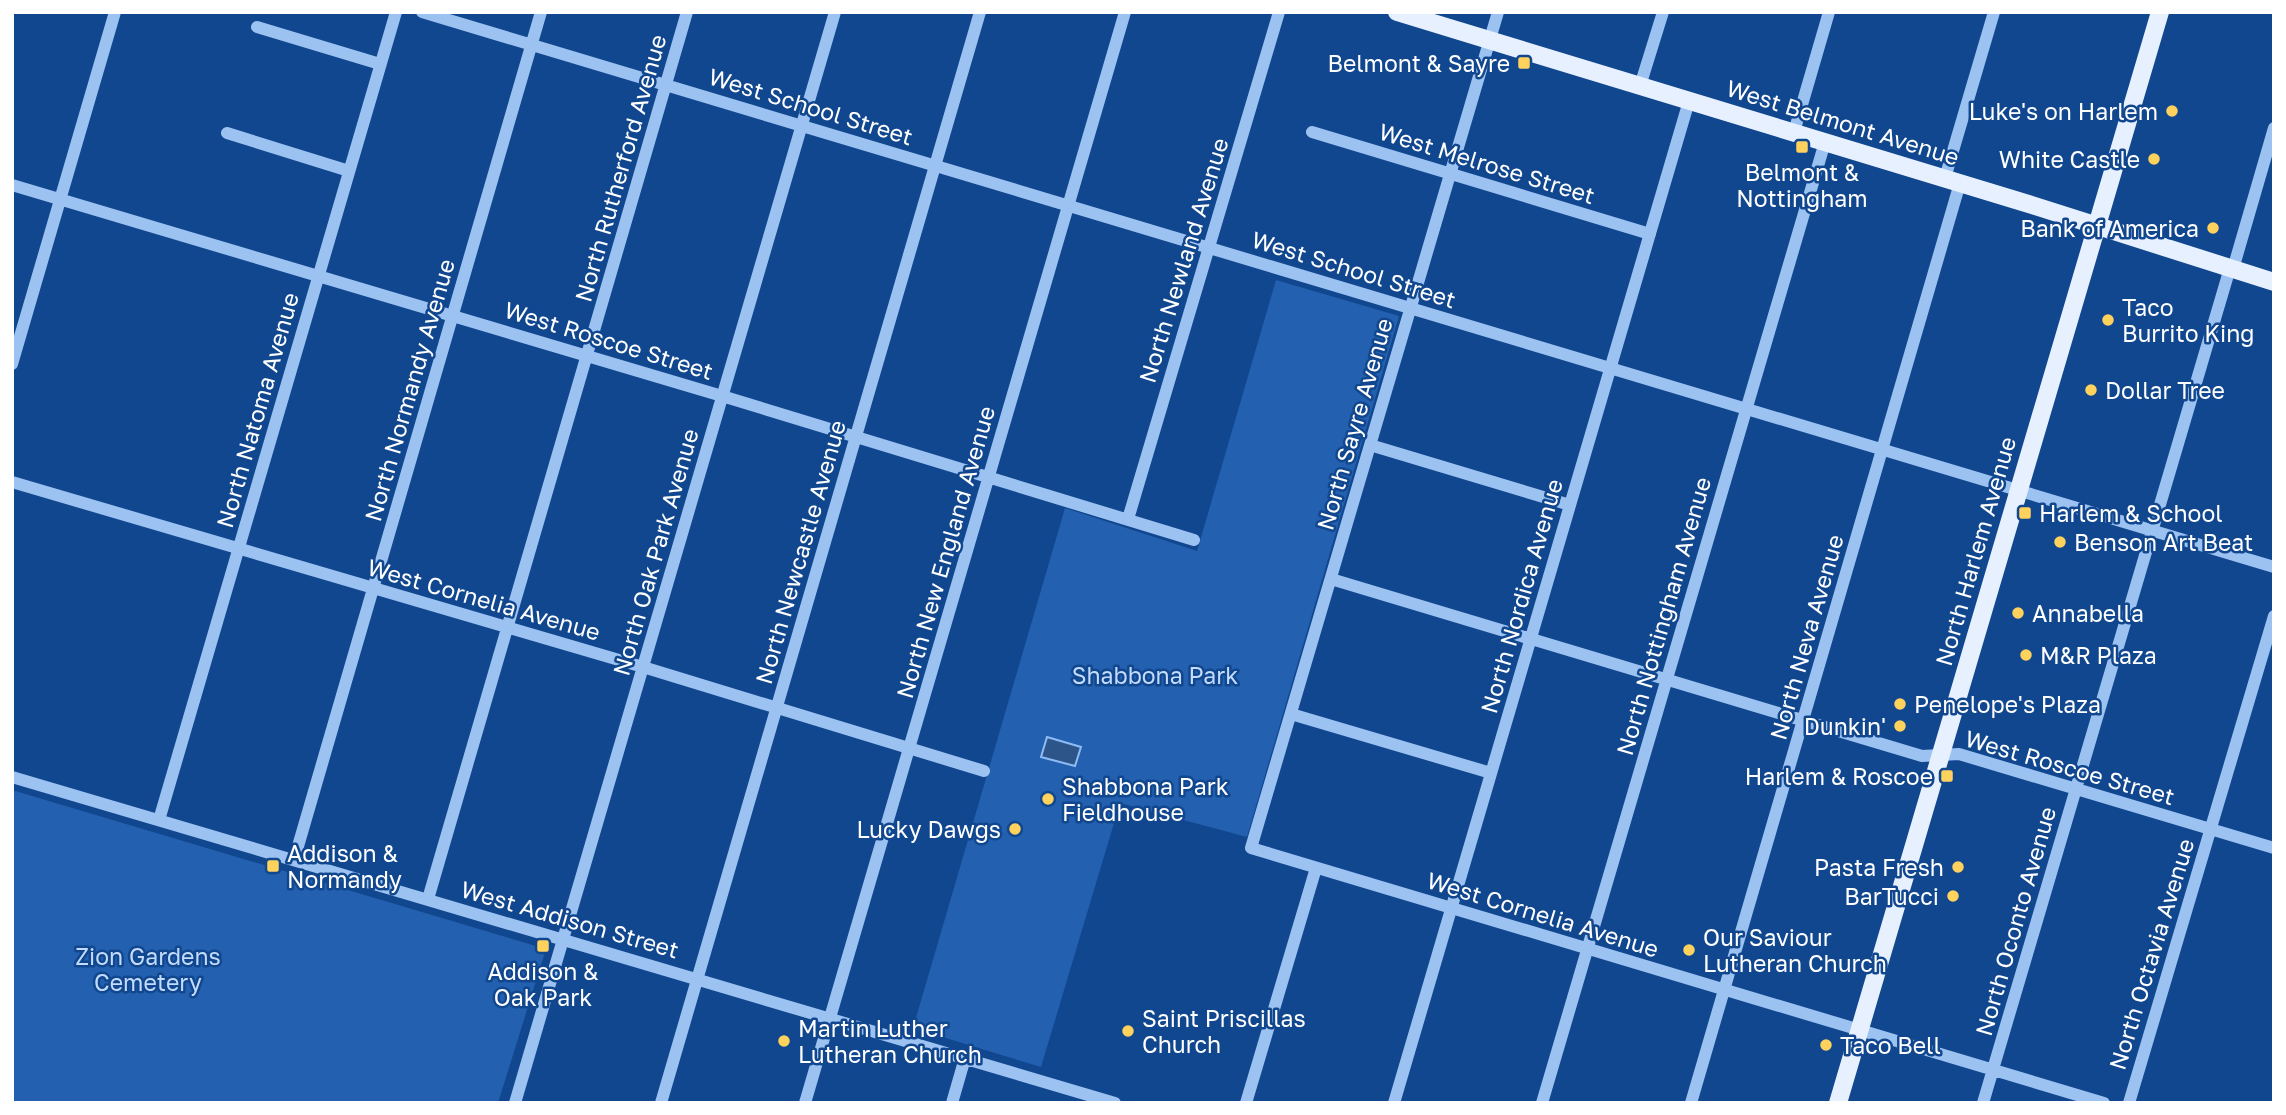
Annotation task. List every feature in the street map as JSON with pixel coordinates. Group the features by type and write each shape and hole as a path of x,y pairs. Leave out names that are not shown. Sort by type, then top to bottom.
{"main road":[{"name":"West Belmont Avenue","path":"1397,12 2097,225 2274,282"},
{"name":"North Harlem Avenue","path":"1838,1103 2160,12"}],"street":[{"path":"12,364 115,12"},
{"name":"North Natoma Avenue","path":"159,820 396,12"},
{"name":"West School Street","path":"422,12 2274,567"},
{"name":"North Normandy Avenue","path":"294,860 541,12"},
{"name":"North Rutherford Avenue","path":"428,900 687,12"},
{"name":"North Oak Park Avenue","path":"515,1103 835,12"},
{"name":"North Newcastle Avenue","path":"661,1103 980,12"},
{"name":"North New England Avenue","path":"805,1103 1125,12"},
{"name":"North Newland Avenue","path":"1128,519 1279,12"},
{"name":"North Sayre Avenue","path":"1251,848 1498,12"},
{"path":"1640,86 1663,12"},
{"path":"1794,132 1829,12"},
{"name":"North Neva Avenue","path":"1691,1103 1882,451 1994,12"},
{"path":"257,27 380,64"},
{"name":"North Nordica Avenue","path":"1394,1103 1689,101"},
{"name":"North Oconto Avenue","path":"1983,1103 2274,128"},
{"name":"West Melrose Street","path":"1312,132 1650,234"},
{"path":"227,133 349,171"},
{"name":"North Nottingham Avenue","path":"1542,1103 1825,142"},
{"name":"West Roscoe Street","path":"12,185 723,396 1194,540"},
{"path":"1370,445 1570,505"},
{"name":"West Cornelia Avenue","path":"12,482 643,667 984,771"},
{"name":"West Roscoe Street","path":"1331,579 1922,756 1959,754 2274,848"},
{"name":"North Octavia Avenue","path":"2129,1103 2274,616"},
{"path":"1291,714 1491,773"},
{"name":"West Addison Street","path":"12,777 1115,1103"},
{"name":"West Cornelia Avenue","path":"1251,848 2104,1103"},
{"path":"1246,1103 1316,868"},
{"path":"952,1103 965,1058"}],"green space":[{"name":"Shabbona Park","path":"1276,280 1399,316 1247,837 1120,803 1041,1067 913,1028 1065,508 1197,551"},
{"name":"Zion Gardens Cemetery","path":"12,790 546,949 498,1103 12,1103"}],"shaded area":[{"path":"1047,737 1081,747 1075,766 1041,757"}],"place":[{"name":"Belmont & Sayre","path":"1524,63"},
{"name":"Luke's on Harlem","path":"2172,111"},
{"name":"Belmont & Nottingham","path":"1802,147"},
{"name":"White Castle","path":"2154,159"},
{"name":"Bank of America","path":"2213,228"},
{"name":"Taco Burrito King","path":"2108,320"},
{"name":"Dollar Tree","path":"2091,390"},
{"name":"Harlem & School","path":"2025,513"},
{"name":"Benson Art Beat","path":"2060,542"},
{"name":"Annabella","path":"2018,613"},
{"name":"M&R Plaza","path":"2026,655"},
{"name":"Penelope's Plaza","path":"1900,704"},
{"name":"Dunkin'","path":"1900,726"},
{"name":"Harlem & Roscoe","path":"1947,776"},
{"name":"Shabbona Park Fieldhouse","path":"1048,799"},
{"name":"Lucky Dawgs","path":"1015,829"},
{"name":"Addison & Normandy","path":"273,866"},
{"name":"Pasta Fresh","path":"1958,867"},
{"name":"BarTucci","path":"1953,896"},
{"name":"Addison & Oak Park","path":"543,946"},
{"name":"Our Saviour Lutheran Church","path":"1689,950"},
{"name":"Saint Priscillas Church","path":"1128,1031"},
{"name":"Martin Luther Lutheran Church","path":"784,1041"},
{"name":"Taco Bell","path":"1826,1045"}]}
